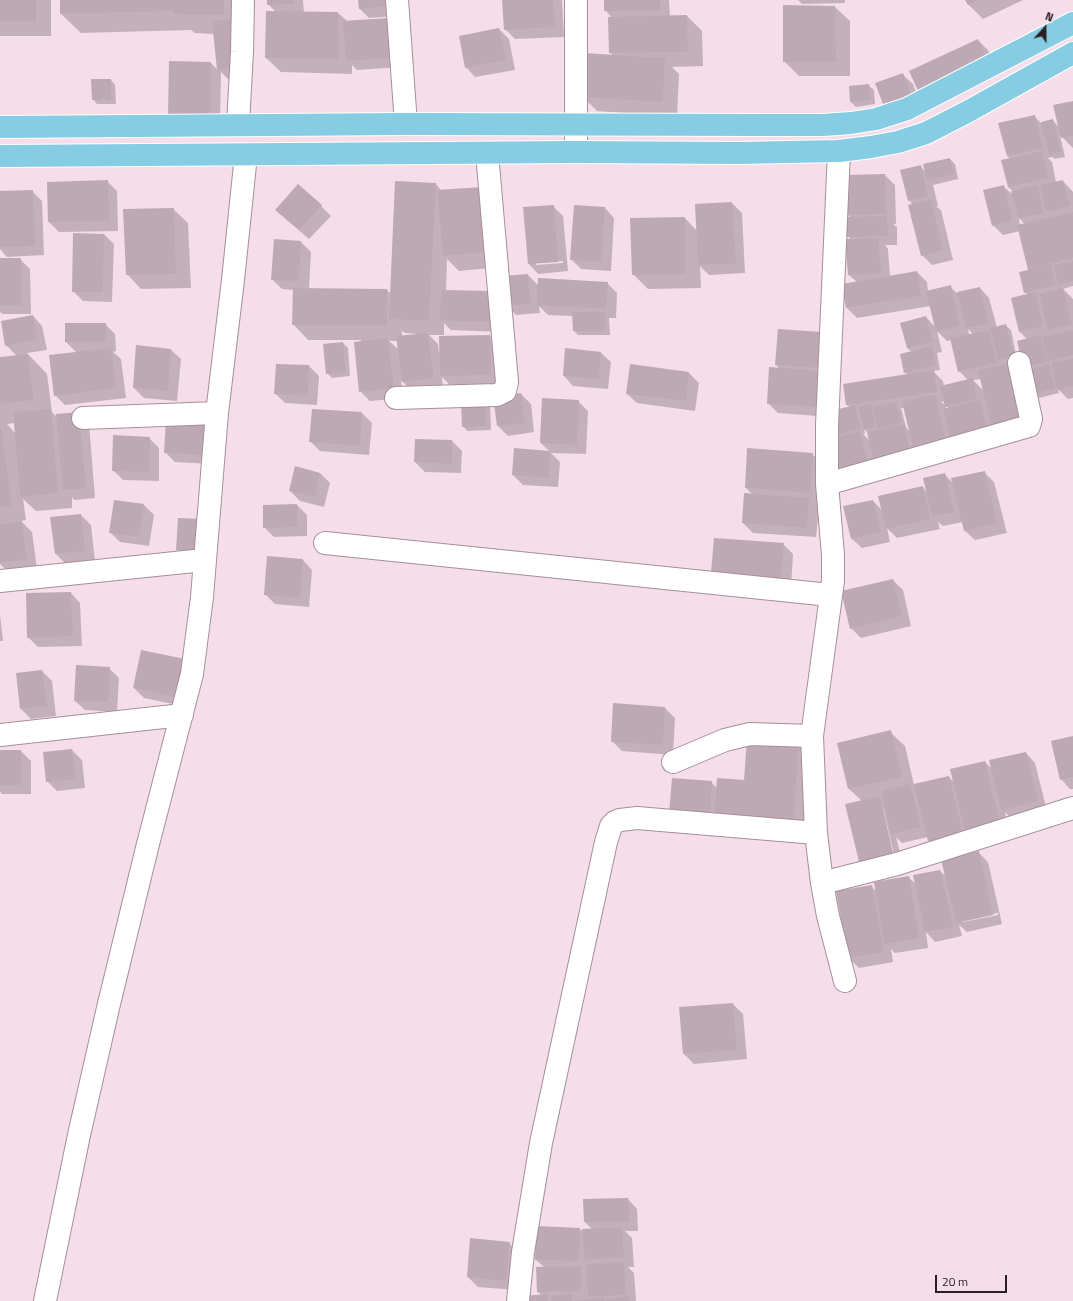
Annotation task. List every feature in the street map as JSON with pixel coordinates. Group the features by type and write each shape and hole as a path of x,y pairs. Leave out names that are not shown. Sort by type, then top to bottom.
{"main road":[{"path":"0,127 238,124 823,125 876,119 907,109 1073,23"},
{"path":"0,156 576,152 738,153 839,151 898,142 926,132 968,112 1073,53"}],"street":[{"path":"238,124 243,0"},
{"path":"397,0 406,124"},
{"path":"576,0 576,152"},
{"path":"839,151 827,425 827,484 833,555 833,581 812,736 816,833 822,883 828,916 845,981"},
{"path":"396,398 497,395 505,391 507,382 487,153"},
{"path":"45,1301 79,1135 108,1008 147,848 192,674 202,597 217,413 246,155"},
{"path":"827,484 1029,426 1031,420 1019,363"},
{"path":"83,418 217,413"},
{"path":"325,543 830,595"},
{"path":"0,581 204,560"},
{"path":"0,735 182,715"},
{"path":"673,762 725,740 750,734 812,736"},
{"path":"822,883 904,862 1073,808"},
{"path":"518,1301 522,1252 541,1143 606,842 611,826 620,820 637,818 816,833"}],"building":[{"path":"0,0 36,0 36,22 0,21"},
{"path":"60,0 224,0 224,15 174,14 174,11 60,14"},
{"path":"267,0 294,0 294,4 267,5"},
{"path":"358,0 386,0 387,6 359,9"},
{"path":"502,0 553,0 555,27 504,30"},
{"path":"604,0 660,0 660,11 604,11"},
{"path":"965,0 978,0 968,5"},
{"path":"783,5 835,6 836,62 783,62"},
{"path":"266,11 338,12 338,59 265,58"},
{"path":"687,15 688,52 609,53 608,17"},
{"path":"389,18 392,58 346,61 343,21"},
{"path":"232,19 237,68 217,70 212,21"},
{"path":"499,28 506,60 465,68 459,36"},
{"path":"978,39 989,63 920,95 909,71"},
{"path":"583,53 665,58 663,102 581,97"},
{"path":"169,61 211,62 210,118 168,117"},
{"path":"903,73 911,94 883,104 875,83"},
{"path":"91,79 111,79 111,100 92,100"},
{"path":"869,84 871,100 850,102 849,86"},
{"path":"1073,101 1073,136 1061,138 1053,105"},
{"path":"1035,115 1043,148 1007,156 998,123"},
{"path":"1053,119 1061,152 1049,155 1041,122"},
{"path":"1042,151 1048,178 1008,187 1001,160"},
{"path":"950,158 954,174 927,181 923,164"},
{"path":"921,165 928,196 908,201 900,170"},
{"path":"885,174 886,214 846,215 846,175"},
{"path":"108,180 109,221 48,222 47,182"},
{"path":"1063,180 1070,206 1046,212 1040,185"},
{"path":"395,181 436,183 429,321 389,319"},
{"path":"298,184 322,205 299,230 275,210"},
{"path":"1004,185 1012,221 992,226 983,190"},
{"path":"1037,185 1044,213 1018,218 1011,191"},
{"path":"482,187 488,252 443,256 437,190"},
{"path":"33,190 35,246 0,247 0,191"},
{"path":"931,199 943,250 921,256 908,205"},
{"path":"732,202 736,264 698,265 695,204"},
{"path":"554,205 558,262 528,264 523,207"},
{"path":"574,205 605,207 601,262 570,260"},
{"path":"174,208 176,274 126,275 123,209"},
{"path":"1073,212 1073,258 1033,268 1051,264 1056,285 1024,293 1019,272 1028,270 1017,225"},
{"path":"887,216 888,236 847,237 846,217"},
{"path":"685,217 686,274 632,275 630,218"},
{"path":"73,233 104,234 103,292 72,292"},
{"path":"878,238 881,273 848,275 845,239"},
{"path":"274,239 301,241 299,281 271,280"},
{"path":"0,258 21,258 22,305 0,305"},
{"path":"1073,261 1073,281 1058,284 1054,265"},
{"path":"917,271 921,296 846,308 842,284"},
{"path":"528,274 531,304 506,306 503,276"},
{"path":"538,278 608,282 606,309 537,305"},
{"path":"951,285 960,326 936,332 926,291"},
{"path":"980,287 989,323 966,328 957,292"},
{"path":"293,288 387,289 387,326 292,325"},
{"path":"1063,288 1072,324 1048,330 1039,294"},
{"path":"441,290 491,291 490,322 440,320"},
{"path":"1035,292 1043,326 1019,332 1011,298"},
{"path":"572,312 605,312 605,331 573,331"},
{"path":"33,315 37,340 5,346 1,321"},
{"path":"926,316 933,342 907,348 900,323"},
{"path":"65,323 106,323 106,342 65,342"},
{"path":"1006,324 1014,356 998,360 990,328"},
{"path":"778,329 821,332 819,368 775,365"},
{"path":"989,330 997,363 958,372 950,338"},
{"path":"1073,330 1073,355 1048,361 1042,337"},
{"path":"428,333 434,378 402,382 396,336"},
{"path":"490,335 491,375 440,376 439,336"},
{"path":"1040,335 1047,362 1023,368 1017,341"},
{"path":"388,338 394,388 359,392 354,342"},
{"path":"343,342 346,372 326,374 323,344"},
{"path":"136,345 171,349 168,391 133,388"},
{"path":"932,346 936,365 904,373 900,354"},
{"path":"111,348 116,388 54,396 49,355"},
{"path":"565,348 601,352 599,379 563,376"},
{"path":"28,354 34,400 0,404 0,357"},
{"path":"1073,358 1073,386 1057,390 1051,363"},
{"path":"1009,363 1024,426 993,433 978,370"},
{"path":"276,364 309,365 308,396 274,394"},
{"path":"630,364 689,372 686,401 626,394"},
{"path":"1049,364 1055,388 1030,395 1024,371"},
{"path":"769,367 824,371 821,407 767,404"},
{"path":"934,370 937,392 846,405 843,384"},
{"path":"973,378 977,399 945,407 940,386"},
{"path":"521,393 525,423 497,426 493,396"},
{"path":"935,394 948,447 915,455 902,402"},
{"path":"542,398 579,400 577,445 540,443"},
{"path":"486,400 486,426 462,427 461,401"},
{"path":"980,400 988,431 951,440 943,409"},
{"path":"896,401 902,423 878,429 873,407"},
{"path":"871,404 876,427 864,430 858,407"},
{"path":"855,405 861,429 837,435 831,411"},
{"path":"51,409 58,493 20,497 13,412"},
{"path":"312,409 362,412 360,446 309,442"},
{"path":"79,412 86,488 63,490 56,414"},
{"path":"166,420 204,422 202,455 164,453"},
{"path":"0,421 12,506 0,507"},
{"path":"904,424 912,458 875,467 867,432"},
{"path":"860,431 870,470 840,477 831,438"},
{"path":"113,435 150,437 149,472 112,471"},
{"path":"415,439 452,440 452,464 414,462"},
{"path":"514,448 550,451 549,478 512,475"},
{"path":"747,448 813,453 810,493 745,488"},
{"path":"295,466 320,473 315,497 289,491"},
{"path":"985,471 997,523 964,531 951,478"},
{"path":"945,473 954,512 932,517 923,478"},
{"path":"923,486 930,519 886,529 878,496"},
{"path":"744,493 809,498 807,528 742,523"},
{"path":"114,500 144,504 139,537 109,533"},
{"path":"873,500 881,532 851,539 843,506"},
{"path":"297,504 298,527 263,528 263,505"},
{"path":"81,514 85,551 55,554 50,517"},
{"path":"178,518 203,519 201,552 176,550"},
{"path":"22,521 27,559 0,563 0,524"},
{"path":"714,538 784,543 781,578 711,573"},
{"path":"267,556 303,559 300,598 264,595"},
{"path":"893,579 902,616 850,629 841,591"},
{"path":"71,592 73,636 27,638 26,593"},
{"path":"141,650 185,659 177,697 133,688"},
{"path":"76,665 110,667 108,702 74,701"},
{"path":"42,670 47,706 20,709 16,673"},
{"path":"613,703 665,707 663,745 611,742"},
{"path":"891,730 902,777 848,789 837,743"},
{"path":"1073,736 1073,777 1060,780 1051,741"},
{"path":"747,739 799,742 793,823 714,817 717,778 744,780"},
{"path":"72,749 76,779 46,782 43,752"},
{"path":"0,750 21,750 21,785 0,785"},
{"path":"1026,752 1038,801 1001,810 989,760"},
{"path":"985,761 1000,823 965,832 950,769"},
{"path":"949,776 963,833 928,841 914,784"},
{"path":"672,778 712,781 710,817 669,814"},
{"path":"910,784 921,827 891,834 881,791"},
{"path":"880,796 895,862 861,870 845,804"},
{"path":"979,851 993,915 956,923 941,859"},
{"path":"940,870 953,927 925,932 913,875"},
{"path":"909,876 919,938 884,944 874,882"},
{"path":"872,885 884,952 848,958 836,891"},
{"path":"733,1003 737,1050 683,1054 679,1007"},
{"path":"628,1198 629,1222 584,1222 583,1199"},
{"path":"536,1226 580,1228 579,1261 535,1260"},
{"path":"622,1227 624,1257 585,1260 582,1229"},
{"path":"470,1238 510,1242 506,1281 467,1277"},
{"path":"624,1262 626,1295 588,1297 586,1264"},
{"path":"581,1266 581,1291 537,1292 536,1267"},
{"path":"548,1294 548,1301 522,1301 522,1296"},
{"path":"572,1294 573,1301 551,1301 551,1296"},
{"path":"629,1296 629,1301 607,1301 606,1299"},
{"path":"605,1297 605,1301 575,1301 575,1300"}]}
